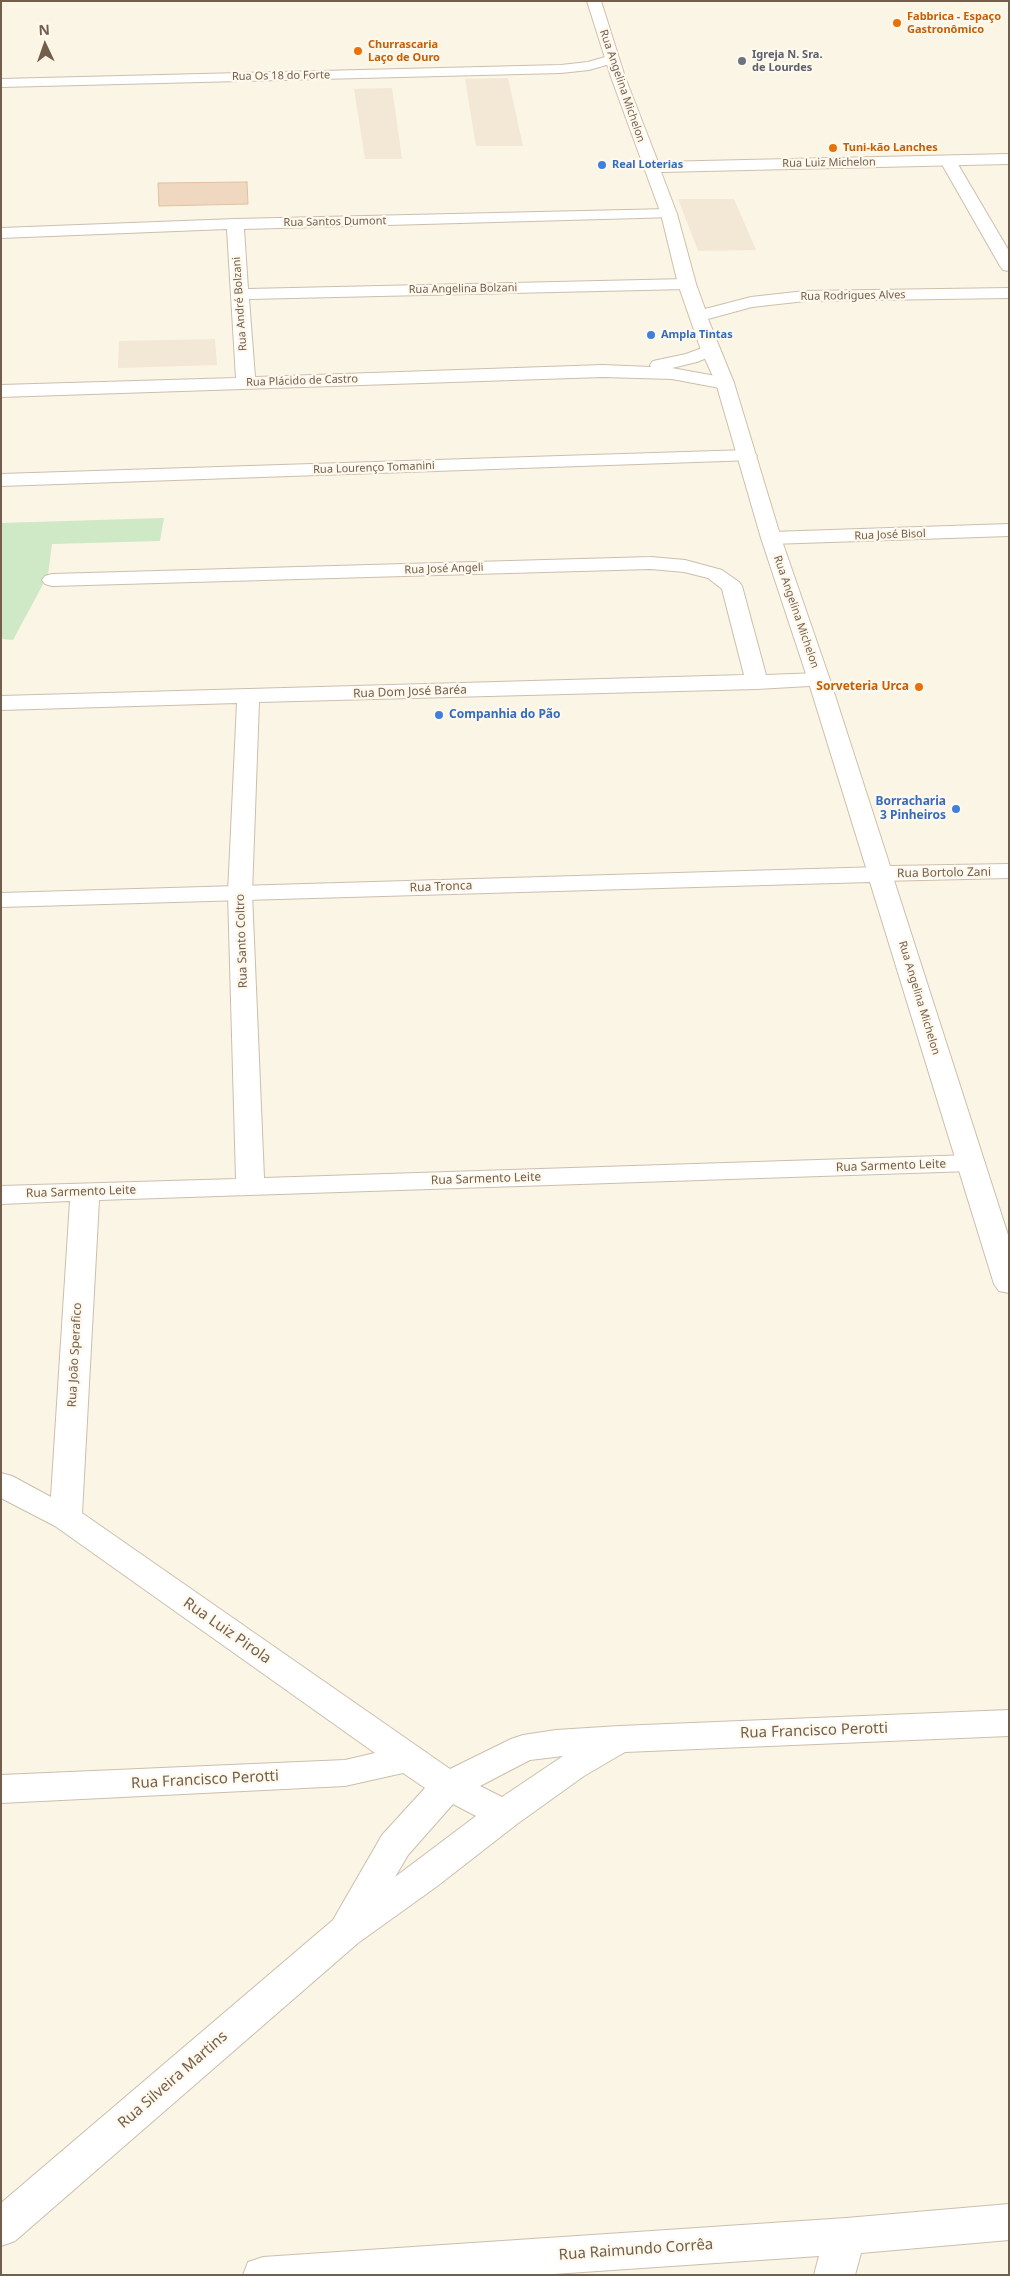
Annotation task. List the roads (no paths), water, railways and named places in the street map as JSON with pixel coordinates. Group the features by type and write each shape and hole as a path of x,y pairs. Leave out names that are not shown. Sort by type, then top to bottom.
{"street":[{"name":"Rua Angelina Michelon","path":"594,1 618,77 669,214 687,284 700,316 710,350 725,383 771,538 819,680 1009,1284"},
{"name":"Rua Os 18 do Forte","path":"1,83 561,69 589,66 612,59"},
{"name":"Rua Os 18 do Forte","path":"561,69 590,71 618,77"},
{"name":"Rua Luiz Michelon","path":"650,167 1009,159"},
{"path":"948,161 1009,266"},
{"name":"Rua Santos Dumont","path":"1,233 234,224 669,214"},
{"name":"Rua André Bolzani","path":"234,224 246,383"},
{"name":"Rua Angelina Bolzani","path":"240,294 687,284"},
{"name":"Rua Rodrigues Alves","path":"700,316 750,302 805,296 1009,293"},
{"name":"Rua Plácido de Castro","path":"603,371 663,364 691,358 710,350"},
{"name":"Rua Plácido de Castro","path":"1,391 603,371 672,373 725,383"},
{"name":"Rua Lourenço Tomanini","path":"1,480 748,456"},
{"name":"Rua José Bisol","path":"771,538 1009,530"},
{"name":"Rua José Angeli","path":"52,580 651,563 685,566 715,574 732,586 757,682"},
{"name":"Rua Dom José Baréa","path":"1,703 819,680"},
{"name":"Rua Santo Coltro","path":"248,696 240,893 250,1186"},
{"name":"Rua Bortolo Zani","path":"880,874 1009,871"},
{"name":"Rua Tronca","path":"1,900 880,874"},
{"name":"Rua Sarmento Leite","path":"1,1195 971,1163"},
{"name":"Rua João Sperafico","path":"66,1518 85,1192"},
{"name":"Rua Luiz Pirola","path":"1,1484 66,1518 448,1786"},
{"name":"Rua Francisco Perotti","path":"448,1786 523,1748 556,1743 1009,1723"},
{"name":"Rua Francisco Perotti","path":"504,1814 572,1766 619,1739"},
{"name":"Rua Francisco Perotti","path":"1,1789 345,1773 408,1758"},
{"path":"448,1786 504,1814"},
{"name":"Rua Silveira Martins","path":"345,1932 395,1845 448,1786"},
{"name":"Rua Silveira Martins","path":"1,2228 345,1932 423,1877 504,1814"},
{"name":"Rua Raimundo Corrêa","path":"263,2275 846,2236 1009,2222"},
{"path":"834,2275 846,2236"}],"place":[{"name":"Fabbrica - Espaço Gastronômico","path":"897,23"},
{"name":"Churrascaria Laço de Ouro","path":"358,51"},
{"name":"Igreja N. Sra. de Lourdes","path":"742,61"},
{"name":"Tuni-kão Lanches","path":"833,148"},
{"name":"Real Loterias","path":"602,165"},
{"name":"Ampla Tintas","path":"651,335"},
{"name":"Sorveteria Urca","path":"919,687"},
{"name":"Companhia do Pão","path":"439,715"},
{"name":"Borracharia 3 Pinheiros","path":"956,809"}]}
